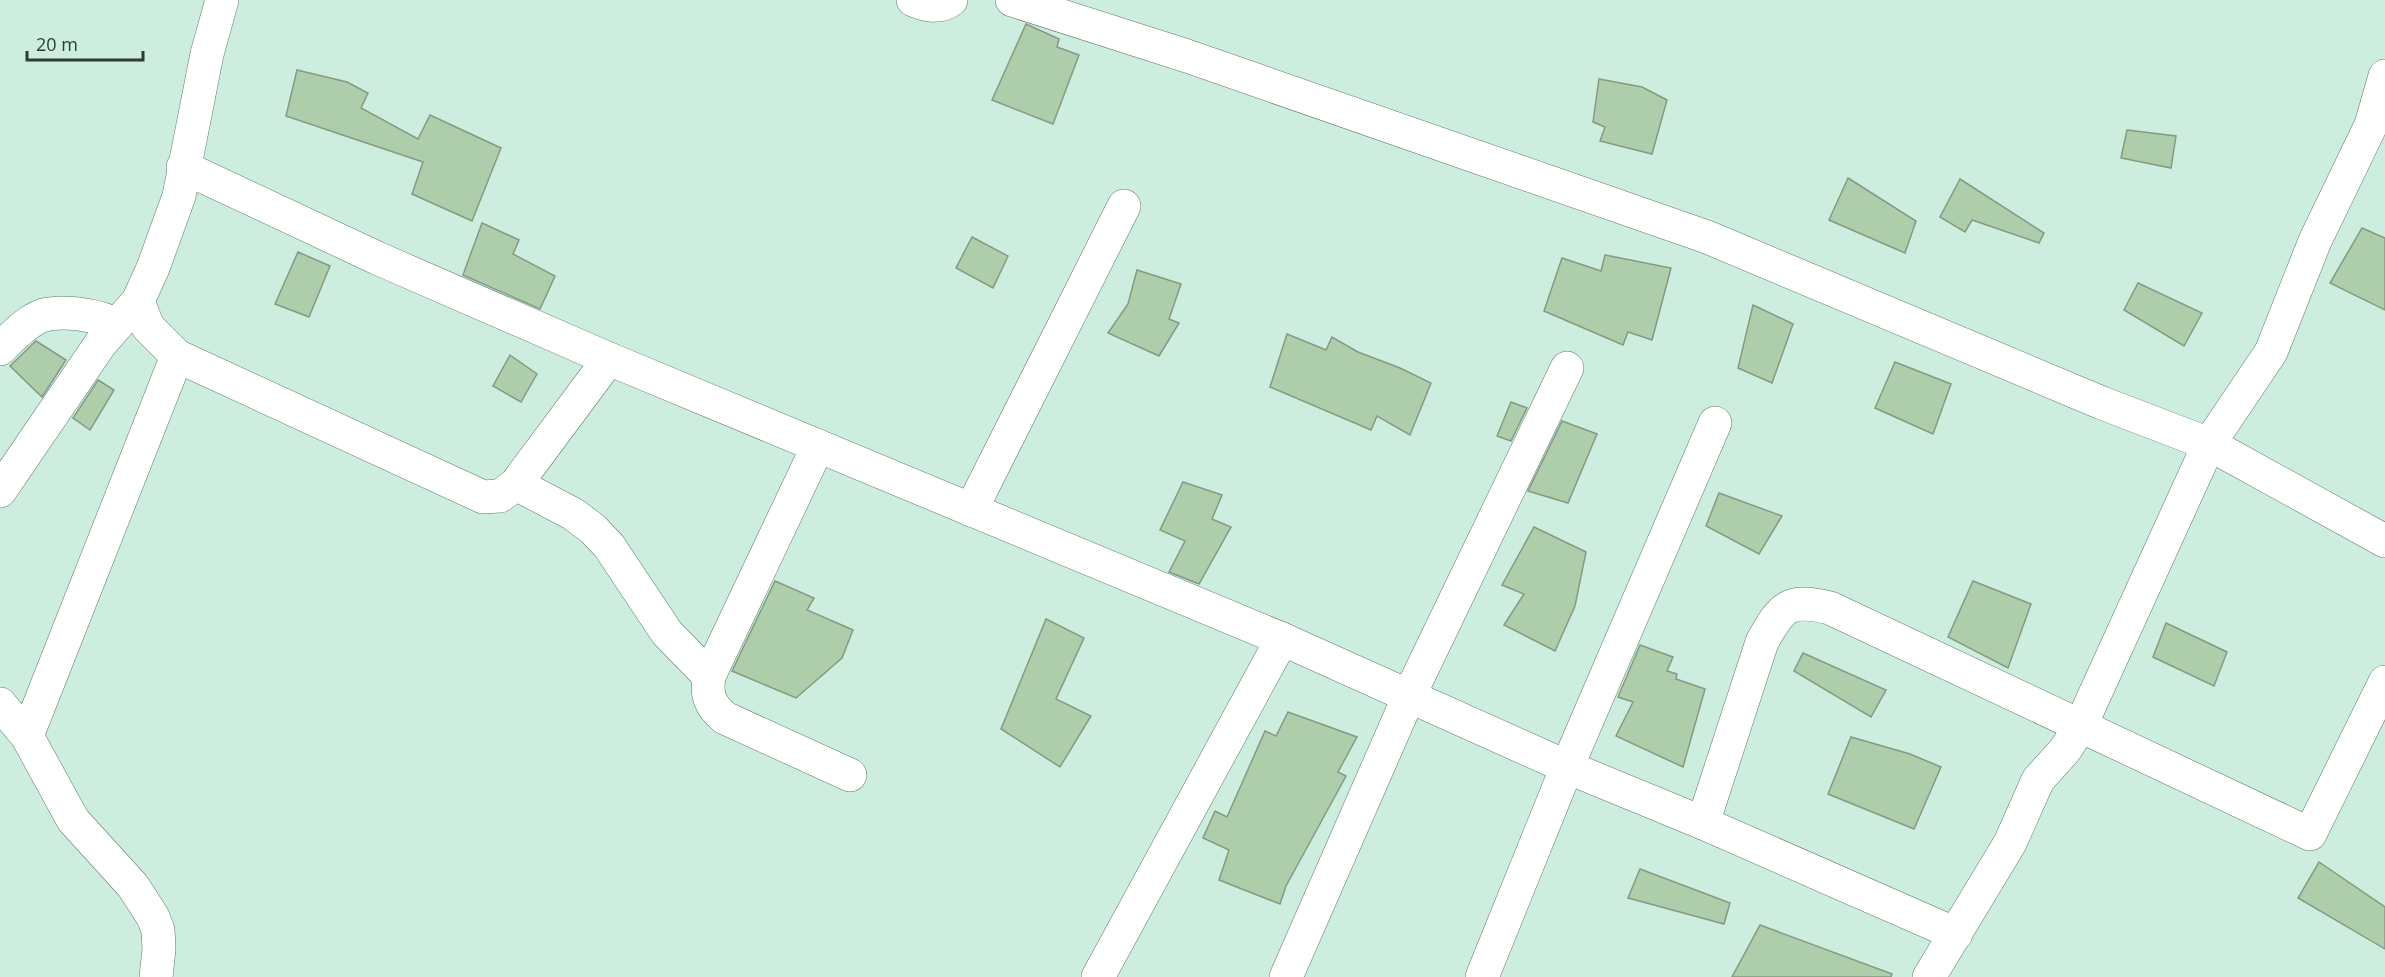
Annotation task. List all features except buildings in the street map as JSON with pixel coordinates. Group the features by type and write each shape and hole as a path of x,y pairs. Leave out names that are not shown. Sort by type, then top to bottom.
{"street":[{"path":"0,491 96,350 127,313 166,236 179,196 183,166 207,54 222,0"},
{"path":"913,0 930,6 945,4 951,0"},
{"path":"1012,0 1187,56 1707,237 2102,403 2209,444 2385,542"},
{"path":"1929,977 2010,843 2038,780 2065,750 2080,727 2209,444 2271,352 2315,241 2371,125 2385,76"},
{"path":"183,166 376,258 609,359 1282,639 1567,768 1703,823 1956,934"},
{"path":"971,510 1124,206"},
{"path":"0,349 19,331 47,314 127,313 148,327 177,356 483,497 500,496 516,484 609,359"},
{"path":"27,736 177,356"},
{"path":"1286,977 1409,696 1567,368"},
{"path":"1482,977 1567,768 1715,423"},
{"path":"818,446 709,676 707,690 710,702 725,718 850,775"},
{"path":"516,484 573,514 593,529 609,546 667,633 709,676"},
{"path":"1703,823 1762,642 1776,617 1791,604 1810,603 1830,608 2310,834 2385,682"},
{"path":"1098,977 1282,639"},
{"path":"0,704 27,736 73,820 133,886 153,917 158,930 159,949 156,977"}]}
